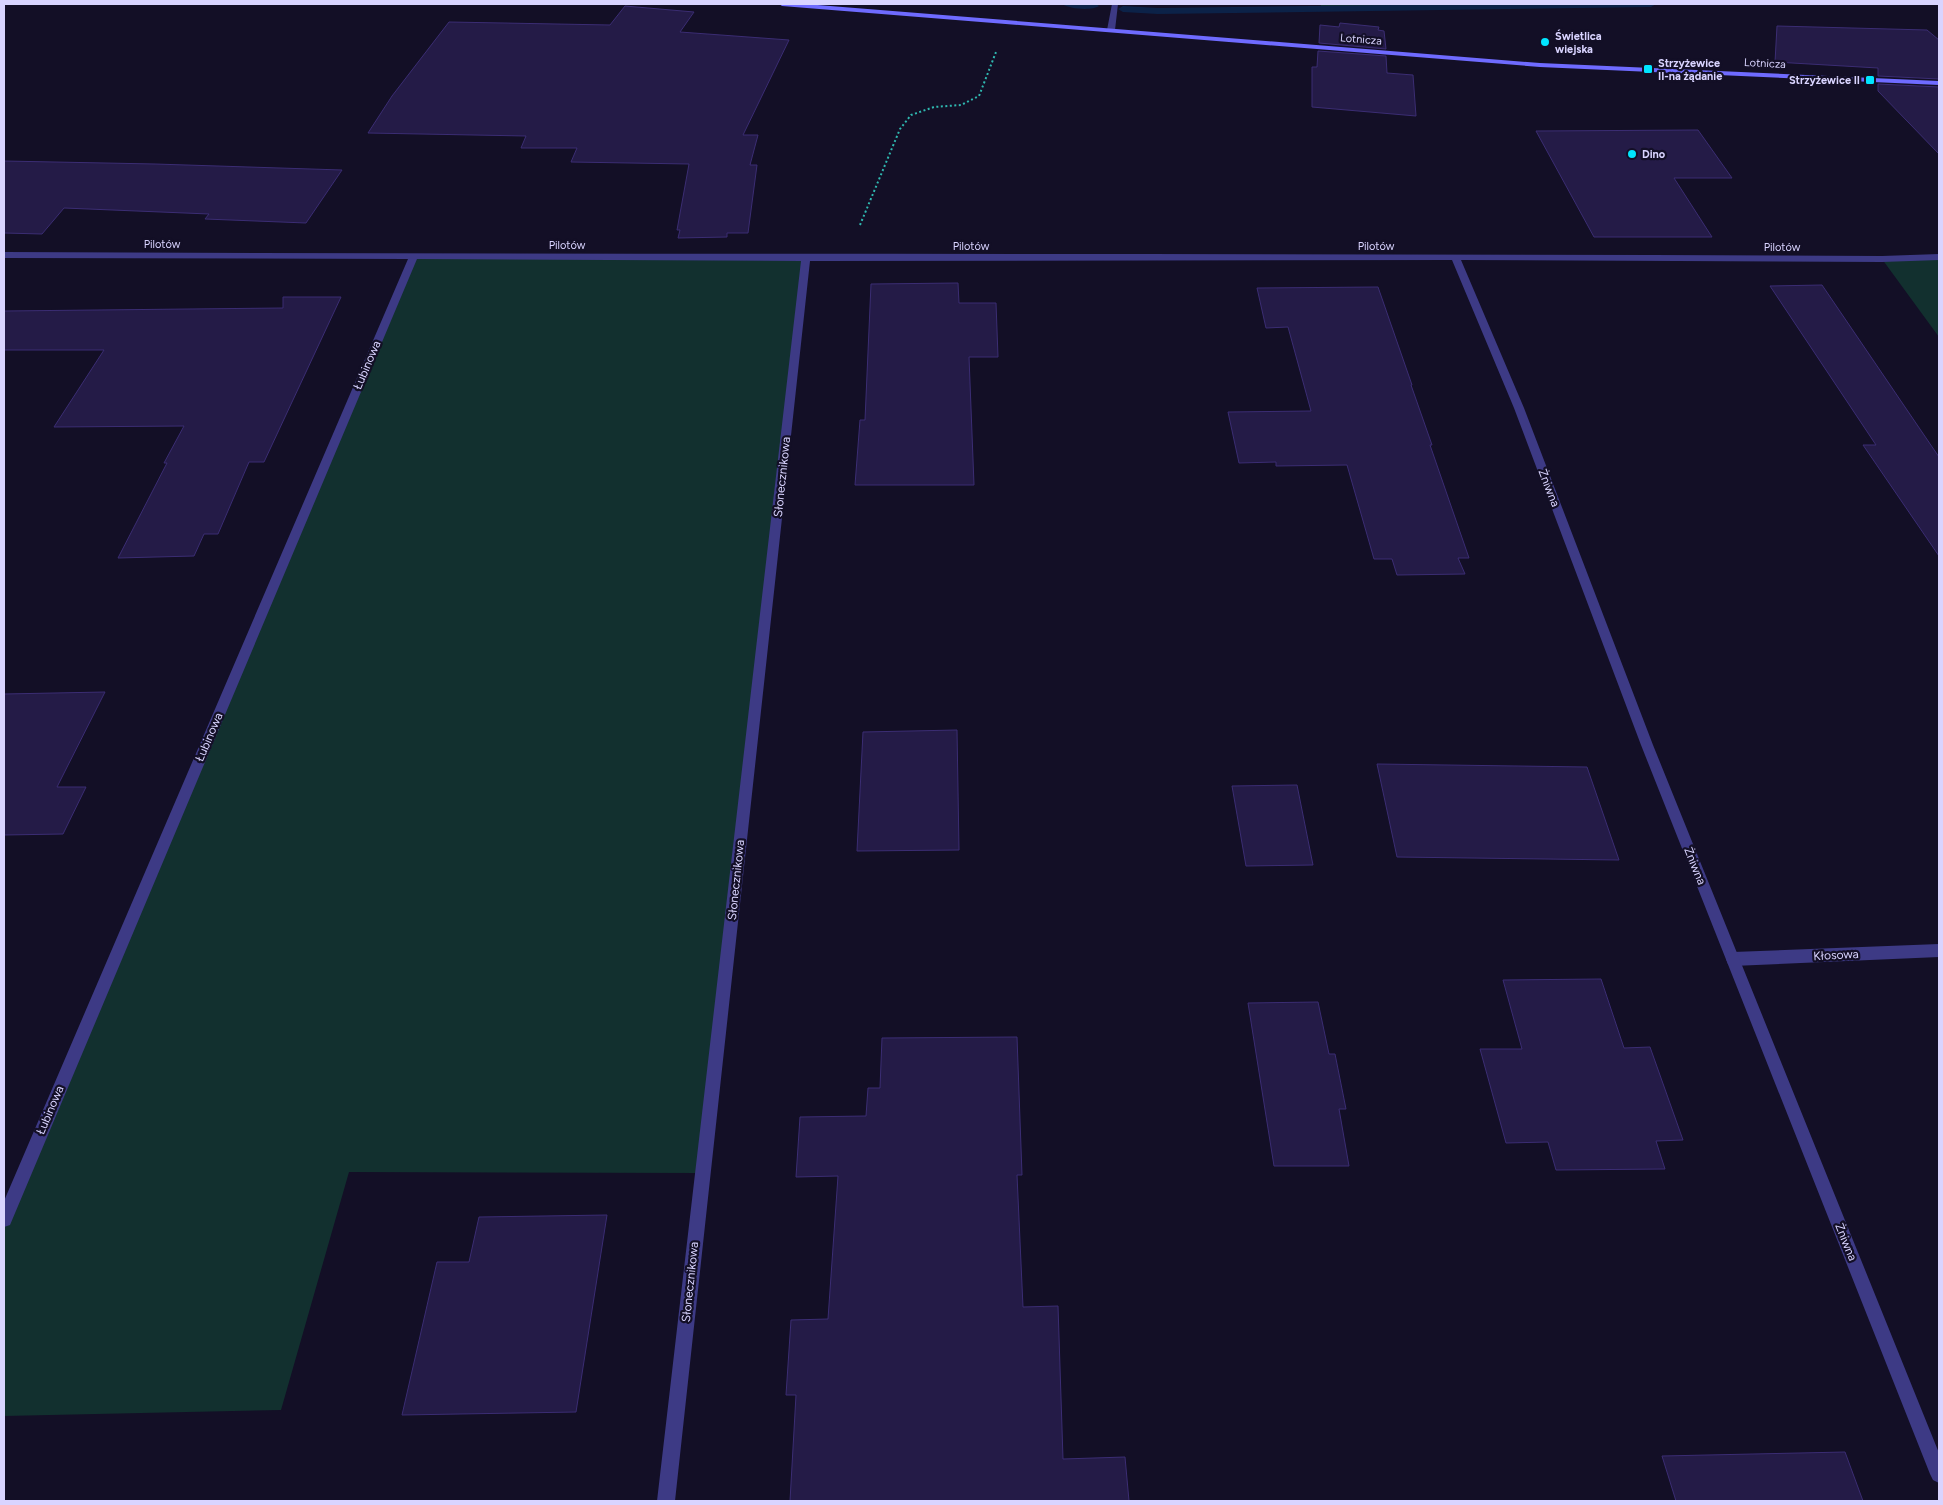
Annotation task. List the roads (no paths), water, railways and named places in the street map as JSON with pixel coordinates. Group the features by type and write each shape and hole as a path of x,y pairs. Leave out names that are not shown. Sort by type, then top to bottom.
{"street":[{"name":"Lotnicza","path":"782,4 1540,65 1939,83"},
{"path":"1111,30 1116,4"},
{"name":"Pilotów","path":"4,255 806,258 1455,257 1872,259 1939,257"},
{"name":"Łubinowa","path":"4,1219 414,256"},
{"name":"Żniwna","path":"1455,257 1519,408 1647,745 1939,1474"},
{"name":"Słonecznikowa","path":"666,1501 806,258"},
{"name":"Kłosowa","path":"1733,959 1939,950"}],"waterway":[{"path":"1067,4 1094,6"},
{"path":"1123,9 1158,11 1651,4"}],"place":[{"name":"Świetlica wiejska","path":"1545,42"},
{"name":"Strzyżewice II-na żądanie","path":"1648,69"},
{"name":"Strzyżewice II","path":"1870,80"},
{"name":"Dino","path":"1632,154"}]}
